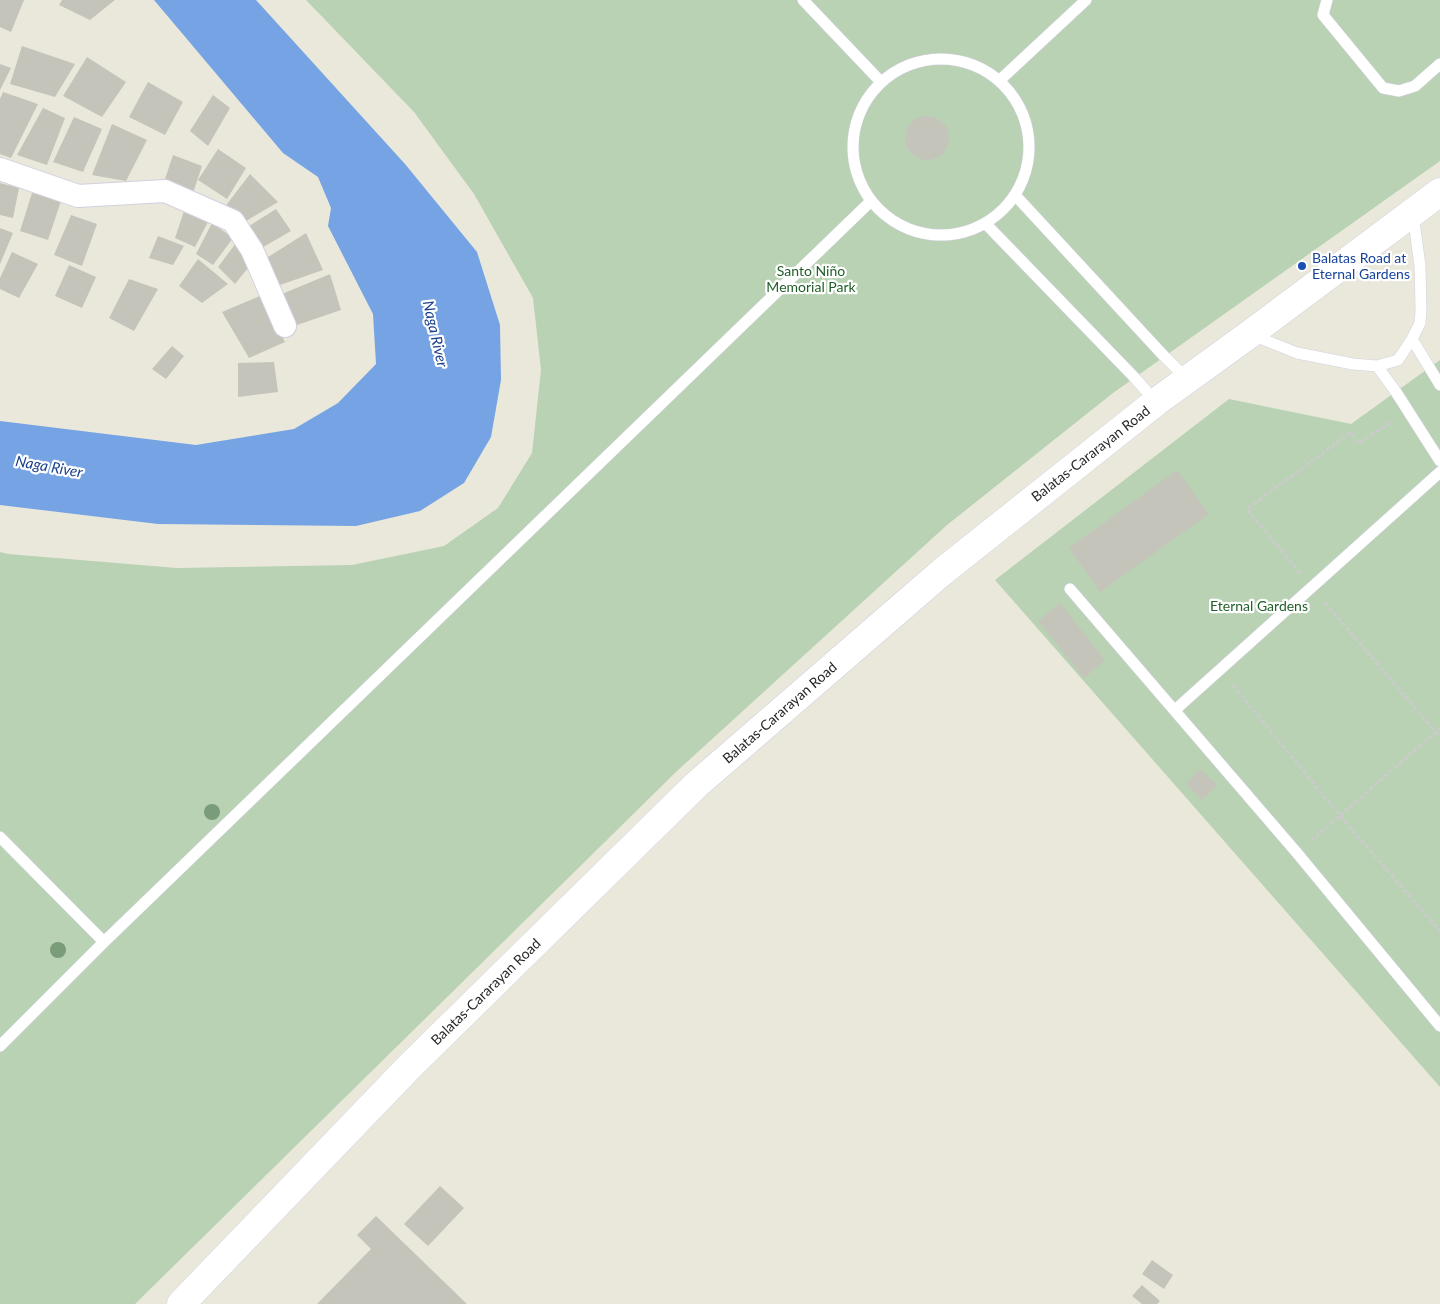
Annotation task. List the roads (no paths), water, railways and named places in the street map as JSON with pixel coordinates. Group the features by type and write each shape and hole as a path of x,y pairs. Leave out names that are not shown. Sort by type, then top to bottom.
{"main road":[{"name":"Balatas-Cararayan Road","path":"181,1304 410,1066 696,785 942,572 1156,402 1440,192"}],"street":[{"path":"0,169 78,196 165,191 233,221 252,250 284,326"}],"lane":[{"path":"803,0 881,82"},
{"path":"1000,80 1086,0"},
{"path":"1327,0 1323,15 1383,88 1399,91 1415,86 1440,64"},
{"path":"927,59 953,59 978,66 1000,80 1019,105 1029,134 1028,166 1015,195 1002,211 985,223 956,234 924,234 894,222 871,202 858,178 852,153 855,127 864,102 881,82 902,68 927,59"},
{"path":"1015,195 1187,380"},
{"path":"0,1046 104,942 871,202"},
{"path":"1250,334 1297,353 1352,364 1376,366 1398,360 1420,323 1420,266 1413,213"},
{"path":"985,223 1156,402"},
{"path":"1412,339 1439,381"},
{"path":"1376,366 1396,392 1440,461"},
{"path":"1175,710 1440,472"},
{"path":"1070,588 1438,1021"},
{"path":"0,837 104,942"}],"water":[{"name":"Naga River","path":"154,0 256,0 405,164 477,252 500,325 501,380 491,437 464,483 420,511 356,526 158,524 0,505 0,421 196,445 294,429 338,403 376,364 373,314 328,226 331,208 318,177 283,153"}],"place":[{"name":"Balatas Road at Eternal Gardens","path":"1302,266"}],"park label":[{"name":"Santo Niño Memorial Park","path":"811,280"},
{"name":"Eternal Gardens","path":"1259,606"}]}
